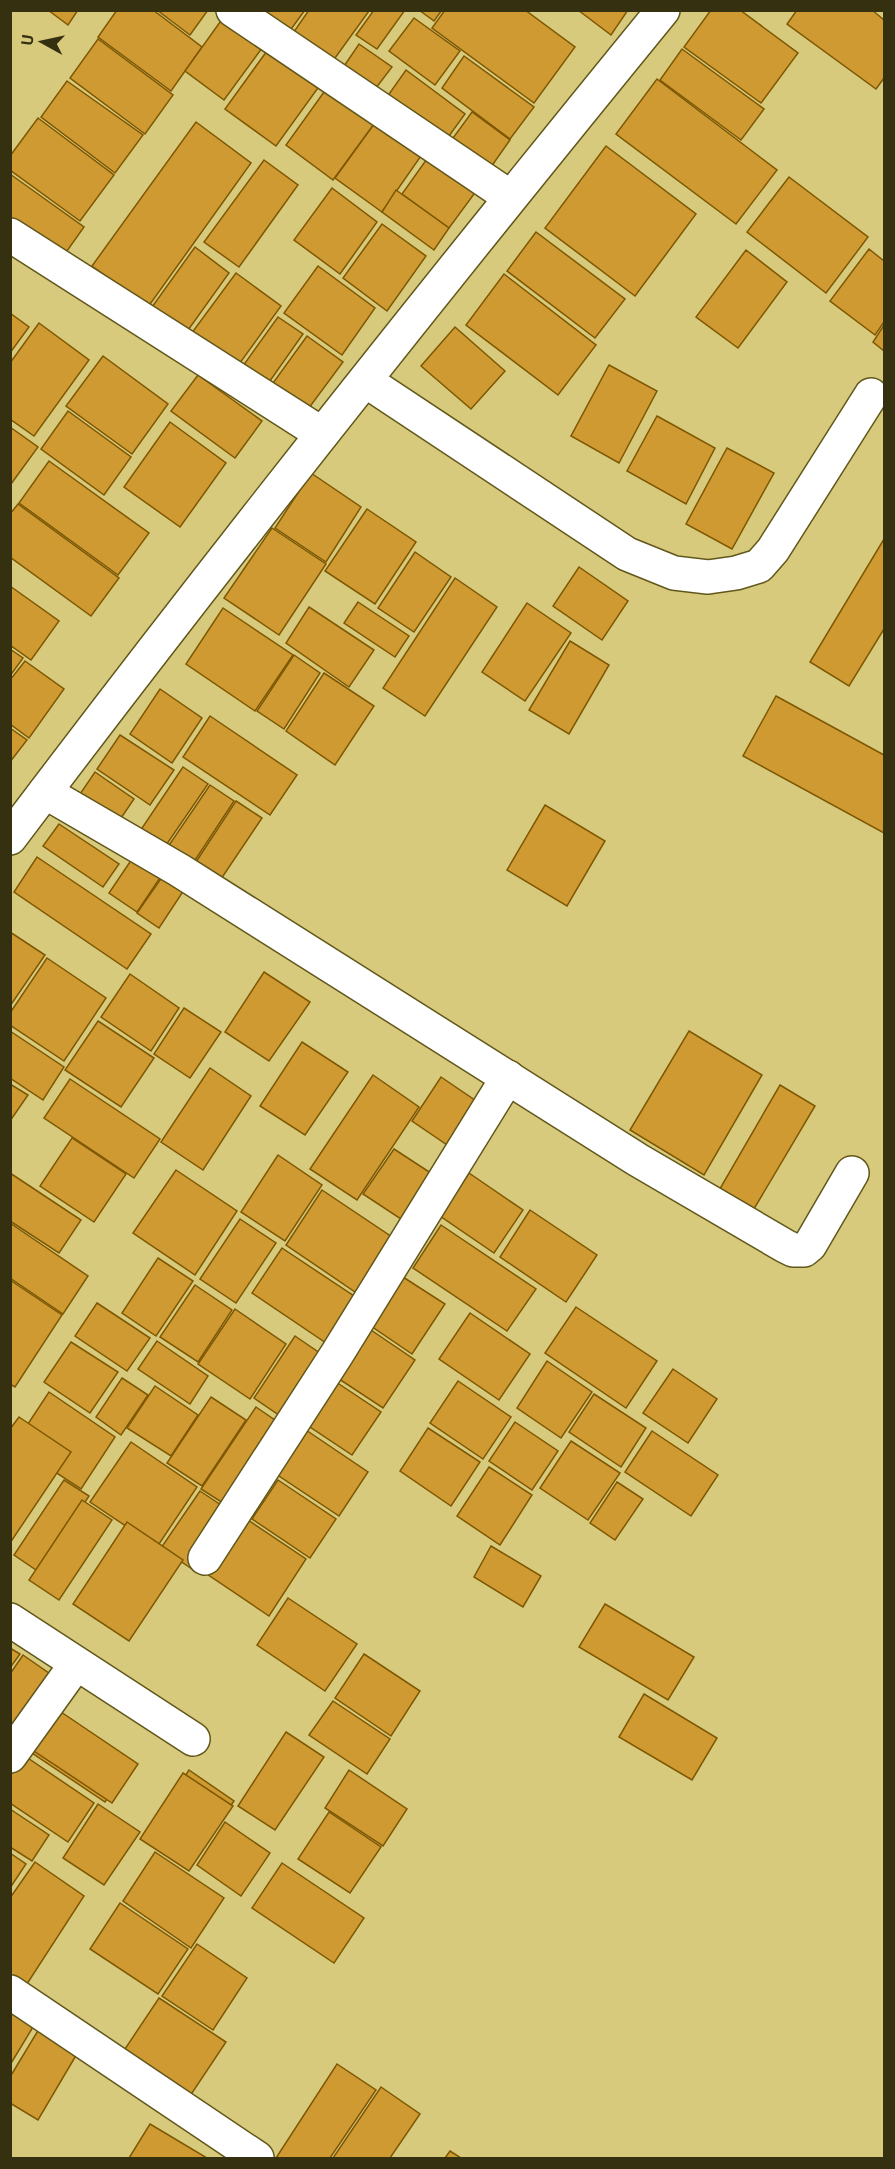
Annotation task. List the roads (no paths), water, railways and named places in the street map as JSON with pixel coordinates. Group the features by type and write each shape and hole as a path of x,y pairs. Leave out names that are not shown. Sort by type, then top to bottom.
{"street":[{"path":"233,10 510,197"},
{"path":"10,838 147,657 322,434 510,197 663,10"},
{"path":"10,235 322,434"},
{"path":"366,381 627,554 674,573 708,577 736,573 759,566 773,550 871,395"},
{"path":"45,792 179,870 638,1160 794,1250 804,1250 810,1245 852,1173"},
{"path":"205,1558 337,1354 508,1077"},
{"path":"10,1620 193,1739"},
{"path":"10,1756 76,1664"},
{"path":"10,1992 257,2158"}]}
